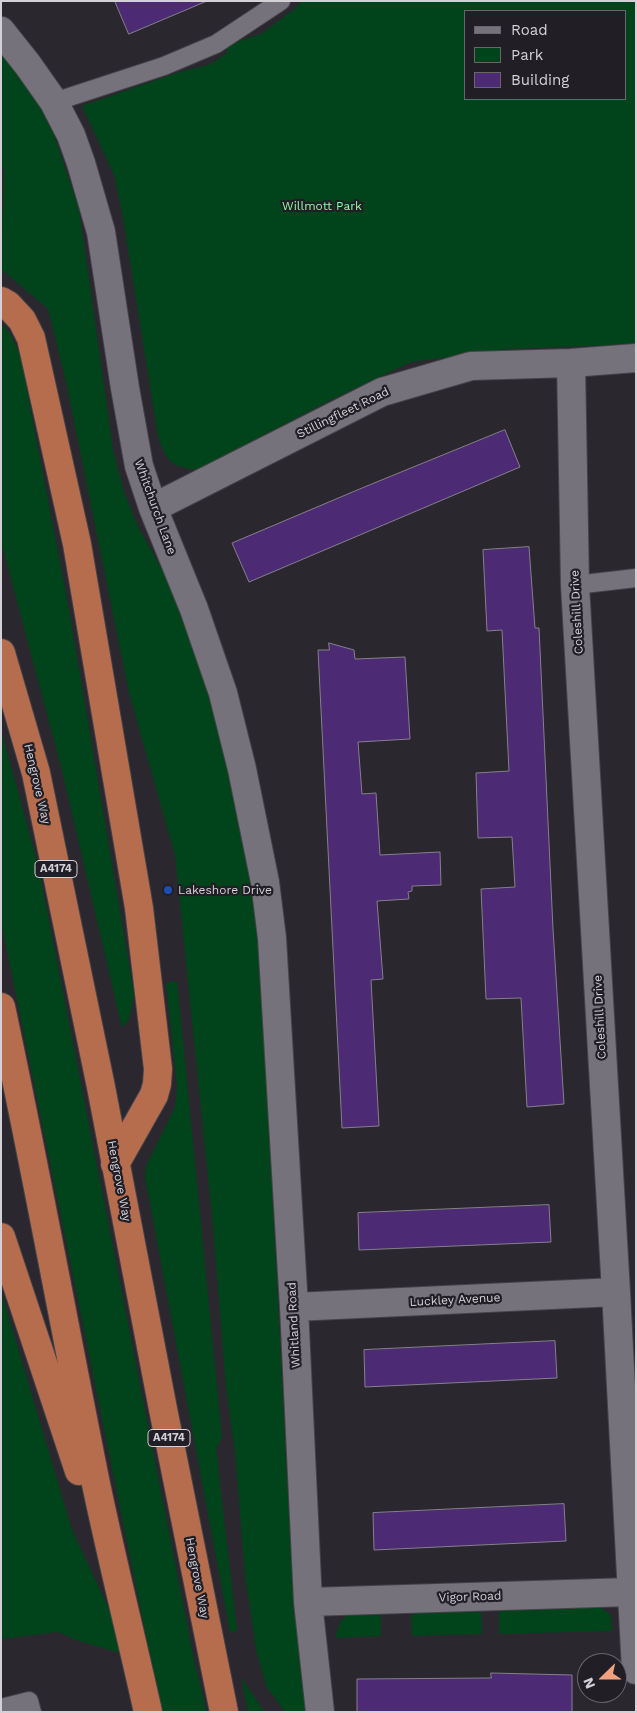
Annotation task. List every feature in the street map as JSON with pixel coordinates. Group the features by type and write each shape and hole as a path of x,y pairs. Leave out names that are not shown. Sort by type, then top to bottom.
{"highway":[{"path":"1,302 8,305 22,320 32,338 40,373 76,544 139,908 158,1069 157,1084 154,1095 115,1164"},
{"name":"Hengrove Way","path":"1,653 36,773 99,1078 224,1712"},
{"path":"1,1007 116,1576"},
{"path":"1,1237 116,1576 130,1628 148,1712"}],"street":[{"name":"Whitchurch Lane","path":"1,32 28,65 54,102 72,135 101,232 139,466 153,508 194,608 223,693 242,768 266,882 272,938"},
{"name":"Stillingfleet Road","path":"153,508 382,392 471,366 571,363 636,358"},
{"name":"Coleshill Drive","path":"571,363 575,585 616,1292 632,1522 631,1592 636,1670"},
{"name":"Whitland Road","path":"272,938 294,1307 308,1602 320,1712"},
{"name":"Luckley Avenue","path":"294,1307 616,1292"},
{"name":"Vigor Road","path":"308,1602 631,1592"}],"lane":[{"path":"54,102 164,66 216,44 281,1"},
{"path":"575,585 636,578"},
{"path":"1,1708 29,1700 32,1712"}],"green space":[{"name":"Willmott Park","path":"301,1 636,1 636,344 510,349 411,362 323,404 197,470 181,467 171,461 164,452 158,437 123,218 114,175 82,106 173,74 211,64 227,53 227,45 261,34 297,7"},
{"path":"1,44 27,79 53,132 79,209 113,450 123,489 138,527 168,580 200,660 238,783 257,886 287,1480 297,1633 308,1712 285,1712 266,1686 256,1650 245,1576 235,1453 226,1388 212,1217 175,856 129,693 66,382 48,309 1,269 4,171 1,164"},
{"path":"1,324 9,332 20,355 68,604 134,994 129,1019 122,1028 62,771 1,542"},
{"path":"1,730 38,865 195,1665 207,1712 162,1712 147,1641 1,921"},
{"path":"177,981 222,1438 216,1448 237,1631 230,1632 145,1178 146,1166 175,1107 177,1087 166,983"},
{"path":"1,1291 72,1530 120,1633 126,1655 76,1640 58,1632 1,1639"},
{"path":"416,1607 481,1609 482,1634 412,1636 411,1619"},
{"path":"600,1607 611,1615 612,1631 499,1634 499,1610"},
{"path":"376,1608 381,1619 381,1636 336,1638 337,1630 344,1618 361,1610"},
{"path":"241,1678 265,1712 248,1712"}],"building":[{"path":"115,1 207,1 129,34"},
{"path":"505,430 520,467 249,582 232,543"},
{"path":"529,547 535,628 539,628 553,929 564,1104 527,1107 521,998 486,999 481,889 515,887 512,837 478,838 476,773 509,771 502,630 487,631 483,550"},
{"path":"329,643 354,650 355,659 405,657 410,739 358,742 362,794 376,793 380,855 440,852 441,885 412,886 412,891 408,892 409,899 377,901 383,979 371,980 379,1126 342,1128 318,650 329,650"},
{"path":"549,1205 551,1242 359,1250 358,1213"},
{"path":"555,1341 557,1378 365,1387 364,1350"},
{"path":"564,1504 566,1541 374,1550 373,1513"},
{"path":"491,1673 572,1675 572,1712 357,1712 357,1679 491,1678"}],"place":[{"name":"Lakeshore Drive","path":"168,890"}]}
